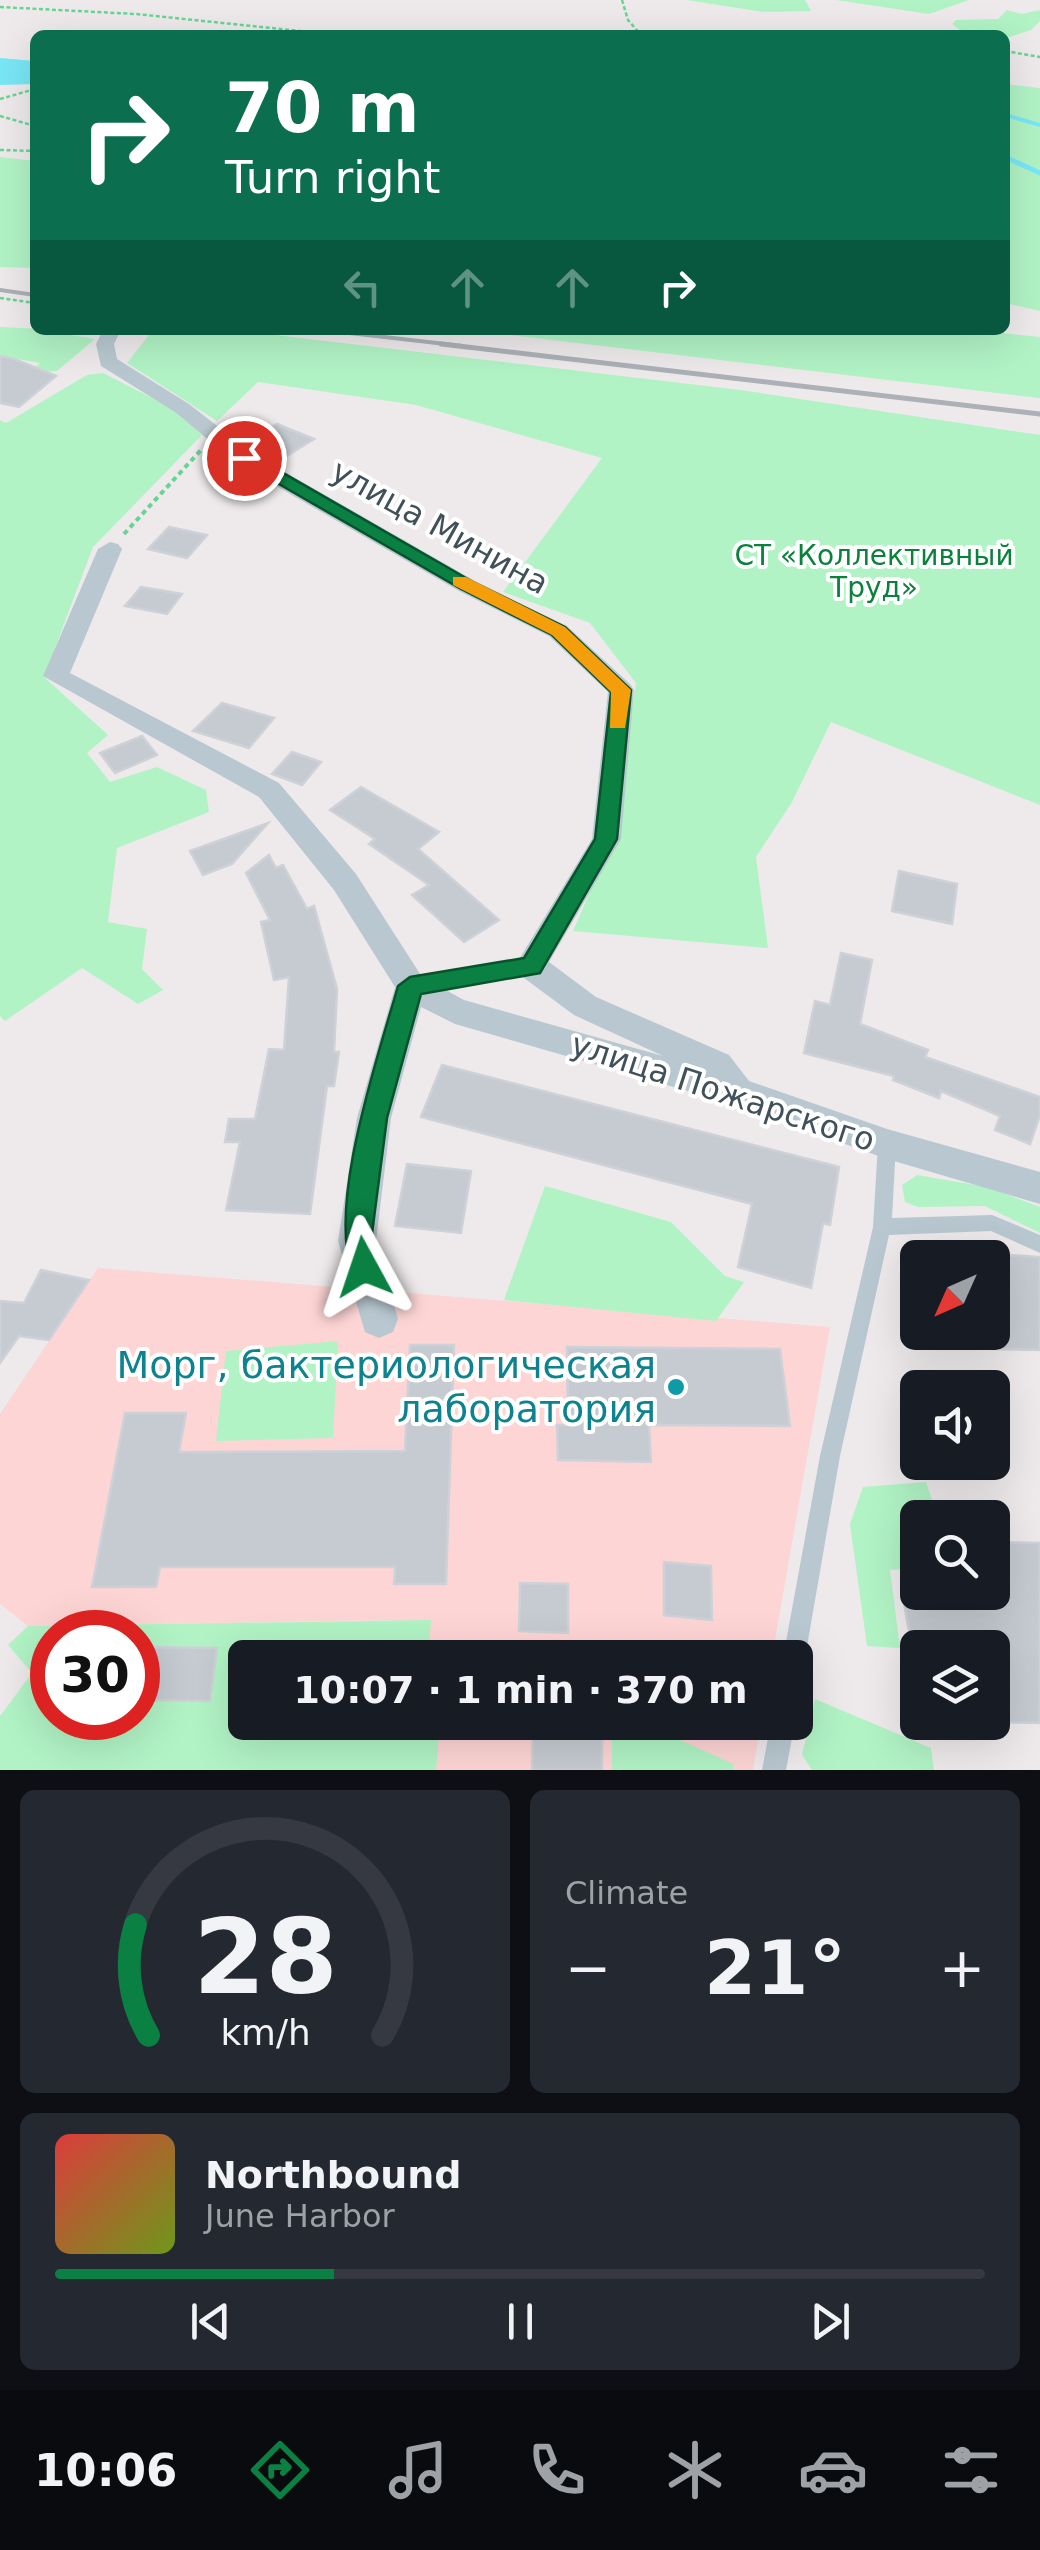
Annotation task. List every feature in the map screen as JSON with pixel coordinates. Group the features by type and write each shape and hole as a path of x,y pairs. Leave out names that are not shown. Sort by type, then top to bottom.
{"street":[{"name":"улица Минина","path":"110,335 105,344 108,362 182,408 214,437 450,576 558,631 621,690 606,839 531,966"},
{"path":"110,550 56,676 269,790 345,882 410,986 374,1118 357,1241 378,1319"},
{"path":"531,966 584,1006 717,1064 738,1090"},
{"name":"улица Пожарского","path":"410,986 455,1010 738,1090 888,1144 1040,1188"}],"lane":[{"path":"410,986 531,966"},
{"path":"797,1640 830,1456 882,1227 888,1144"},
{"path":"882,1227 992,1223 1040,1244"},
{"path":"774,1770 780,1740"}],"path":[{"path":"622,0 628,20 636,30"},
{"path":"0,7 136,14 291,30"},
{"path":"1010,52 1040,57"},
{"path":"0,99 30,90"},
{"path":"0,116 30,125"},
{"path":"0,150 30,151"},
{"path":"0,298 30,302"},
{"path":"110,550 214,437"}],"shaded area":[{"path":"98,1268 830,1327 775,1640 391,1640 393,1620 160,1624 160,1610 30,1610 28,1626 0,1604 0,1414"},
{"path":"384,1740 758,1740 753,1770 381,1770"}],"green space":[{"path":"687,0 805,0 811,11 763,12"},
{"path":"836,0 969,0 929,14"},
{"path":"1007,10 1022,14 1040,10 1040,21 1031,30 1010,37 1010,30 960,30 952,24 956,20 998,19"},
{"path":"1010,85 1040,88 1040,311 1010,304"},
{"path":"0,157 30,160 30,268 0,267"},
{"path":"0,327 30,328 30,335 95,339 57,371 31,372 40,363 0,356"},
{"name":"СТ «Коллективный Труд»","path":"149,335 274,335 740,390 1040,435 1040,805 831,722 792,802 756,857 768,948 573,931 610,846 636,683 590,623 503,592 602,458 416,405 258,382 217,421 127,363"},
{"path":"509,335 1040,337 1040,398"},
{"path":"103,373 168,406 202,435 93,547 44,677 108,735 87,753 110,782 157,767 206,790 209,812 117,848 108,922 147,929 142,969 163,990 138,1004 82,968 5,1021 0,1016 0,420 6,423 87,375"},
{"path":"917,1175 987,1187 1040,1207 1040,1233 985,1206 918,1207 905,1202 902,1185"},
{"path":"545,1186 671,1222 725,1276 744,1282 716,1321 504,1300"},
{"path":"338,1341 333,1438 216,1441 226,1351"},
{"path":"926,1482 932,1500 900,1500 900,1569 890,1570 900,1648 867,1646 850,1524 863,1487"},
{"path":"431,1620 429,1640 228,1640 228,1740 439,1740 436,1770 0,1770 0,1716 30,1676 30,1740 160,1740 160,1624"},
{"path":"30,1626 30,1671 8,1645"},
{"path":"815,1699 900,1735 900,1740 912,1740 931,1748 934,1770 812,1770 802,1755 805,1740 813,1740"},
{"path":"612,1740 680,1740 733,1764 733,1770 612,1770"}],"water":[{"path":"0,58 30,61 30,84 0,85"}],"building":[{"path":"0,356 56,376 19,407 0,403"},
{"path":"277,424 314,439 285,457 248,441"},
{"path":"169,527 207,535 187,558 148,549"},
{"path":"141,587 182,594 167,614 125,606"},
{"path":"222,703 274,718 249,748 193,731"},
{"path":"142,736 157,755 115,773 100,753"},
{"path":"292,752 321,762 302,785 272,774"},
{"path":"361,787 439,832 418,849 499,920 464,942 412,895 429,885 369,844 375,839 330,810"},
{"path":"268,823 232,864 203,875 190,851"},
{"path":"269,855 276,868 283,865 307,909 314,906 337,989 334,1052 339,1052 334,1086 327,1086 310,1214 226,1210 240,1142 225,1142 229,1119 255,1119 269,1049 284,1050 289,977 274,980 261,922 270,920 246,873"},
{"path":"899,871 957,884 952,924 892,911"},
{"path":"841,953 872,960 860,1024 928,1050 925,1057 1040,1097 1040,1115 1030,1144 995,1130 1000,1116 941,1091 939,1098 893,1080 894,1076 804,1053 815,1001 830,1005"},
{"path":"442,1065 839,1167 830,1225 823,1223 811,1288 738,1267 752,1204 421,1117"},
{"path":"407,1164 471,1171 461,1233 395,1226"},
{"path":"1010,1255 1040,1257 1040,1350 1010,1349"},
{"path":"41,1270 89,1280 49,1340 19,1336 0,1363 0,1301 24,1303"},
{"path":"410,1345 454,1345 446,1584 394,1584 395,1567 160,1567 156,1587 92,1587 125,1413 186,1413 179,1452 405,1451"},
{"name":"Морг, бактериологическая лаборатория","path":"567,1347 780,1349 790,1426 649,1425 651,1462 558,1460 557,1425 568,1425"},
{"path":"1010,1542 1040,1543 1040,1723 1010,1722 1010,1630 909,1630 905,1610 1010,1610"},
{"path":"664,1562 711,1566 712,1620 664,1615"},
{"path":"520,1583 568,1584 568,1633 519,1631"},
{"path":"160,1647 217,1648 210,1701 160,1700"},
{"path":"533,1740 602,1740 602,1770 532,1770"}],"waterway":[{"path":"1010,116 1040,125"},
{"path":"1010,159 1040,173"}],"railway":[{"path":"0,290 30,294"},
{"path":"367,335 463,346"},
{"path":"441,344 1040,414"}],"slow traffic":[{"path":"459,581 558,631 621,690 617,723"}],"place":[{"name":"Морг, бактериологическая лаборатория","path":"676,1387"}],"route":[{"path":"244,458 467,586 558,631 621,690 606,839 531,966 410,986 374,1118 357,1241 364,1267"}]}
